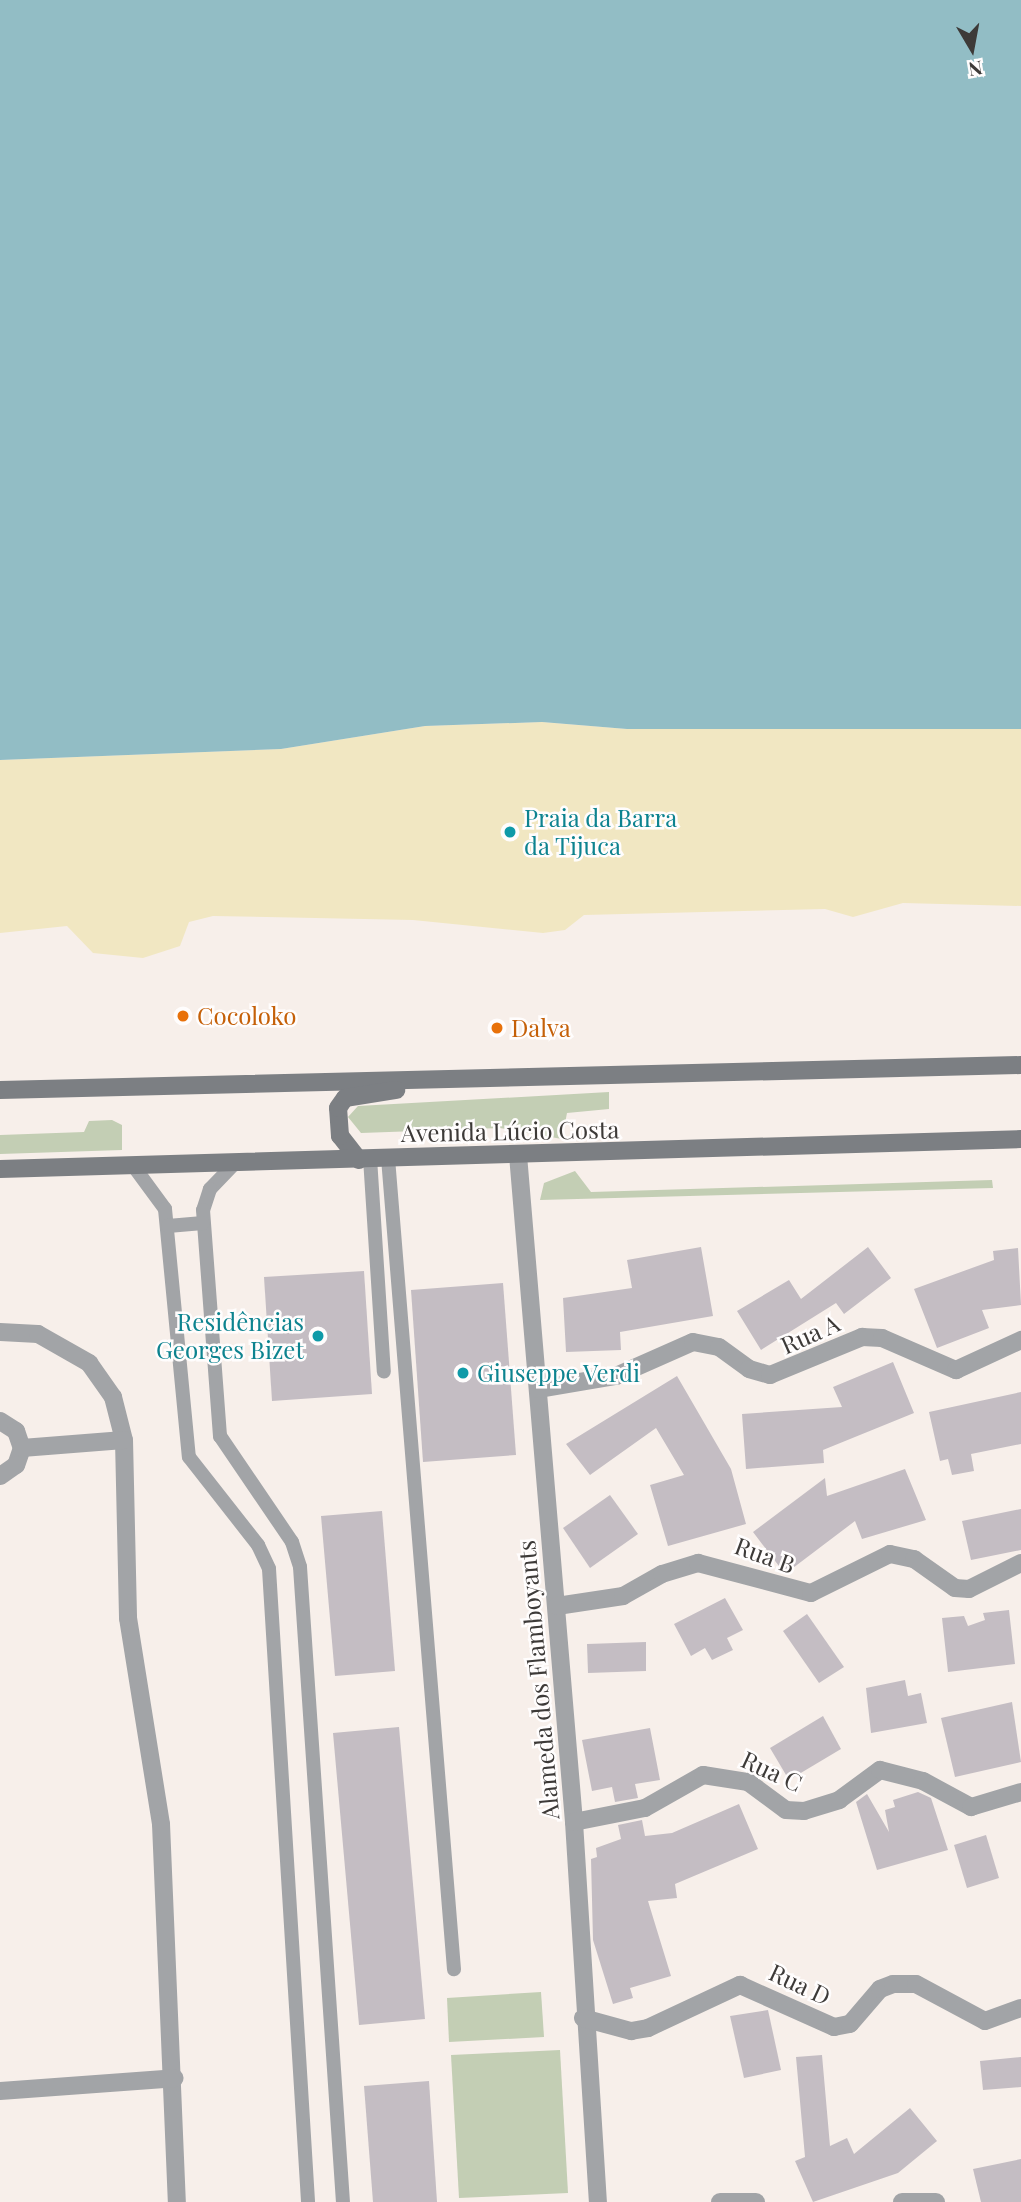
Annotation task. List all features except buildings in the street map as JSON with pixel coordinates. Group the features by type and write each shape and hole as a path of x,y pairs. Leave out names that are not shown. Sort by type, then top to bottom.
{"main road":[{"path":"0,1090 1021,1065"},
{"path":"372,1159 335,1122 345,1098 458,1079"},
{"name":"Avenida Lúcio Costa","path":"0,1169 1021,1139"}],"street":[{"name":"Alameda dos Flamboyants","path":"518,1155 574,1822 583,2018 598,2202"},
{"path":"0,1332 38,1334 89,1363 113,1397 124,1440 128,1618 161,1824 175,2078 177,2202"},
{"name":"Rua A","path":"538,1389 616,1376 693,1342 719,1347 749,1369 770,1375 862,1337 882,1338 956,1370 1021,1340"},
{"path":"0,1420 16,1431 22,1448 16,1465 0,1476"},
{"path":"22,1448 124,1440"},
{"name":"Rua B","path":"557,1606 623,1596 677,1567 698,1563 811,1593 890,1554 914,1559 955,1588 969,1589 1021,1563"},
{"name":"Rua C","path":"574,1822 645,1808 703,1775 748,1782 786,1810 804,1811 839,1800 880,1770 914,1777 971,1807 1021,1792"},
{"name":"Rua D","path":"583,2018 631,2031 648,2028 740,1985 834,2027 850,2024 880,1989 893,1984 916,1984 985,2021 1021,2008"},
{"path":"0,2091 175,2078"},
{"path":"720,2202 756,2202"},
{"path":"902,2202 936,2202"}],"lane":[{"path":"372,1159 384,1372"},
{"path":"372,1159 454,1969"},
{"path":"237,1161 204,1198 203,1223 220,1436 285,1532 300,1567 343,2202"},
{"path":"132,1164 161,1196 168,1226 185,1439 200,1477 258,1545 269,1569 308,2202"},
{"path":"168,1226 203,1223"}],"green space":[{"path":"609,1092 609,1109 567,1113 562,1139 500,1128 361,1133 348,1117 358,1106"},
{"path":"112,1120 122,1125 122,1150 0,1154 0,1135 84,1132 89,1121"},
{"path":"575,1171 591,1192 992,1180 993,1188 540,1200 544,1183"},
{"path":"541,1992 544,2037 449,2042 447,1998"},
{"path":"560,2050 568,2193 459,2198 451,2055"}],"sand":[{"name":"Praia da Barra da Tijuca","path":"542,722 627,729 1021,729 1021,906 903,903 853,917 825,909 584,915 565,930 543,933 413,920 213,916 189,922 180,946 143,958 93,953 67,926 0,933 0,760 281,749 425,726"}],"water":[{"path":"0,0 1021,0 1021,729 627,729 542,722 425,726 281,749 0,760"}],"place":[{"name":"Praia da Barra da Tijuca","path":"510,832"},
{"name":"Cocoloko","path":"183,1016"},
{"name":"Dalva","path":"497,1028"},
{"name":"Residências Georges Bizet","path":"318,1336"},
{"name":"Giuseppe Verdi","path":"463,1373"}]}
